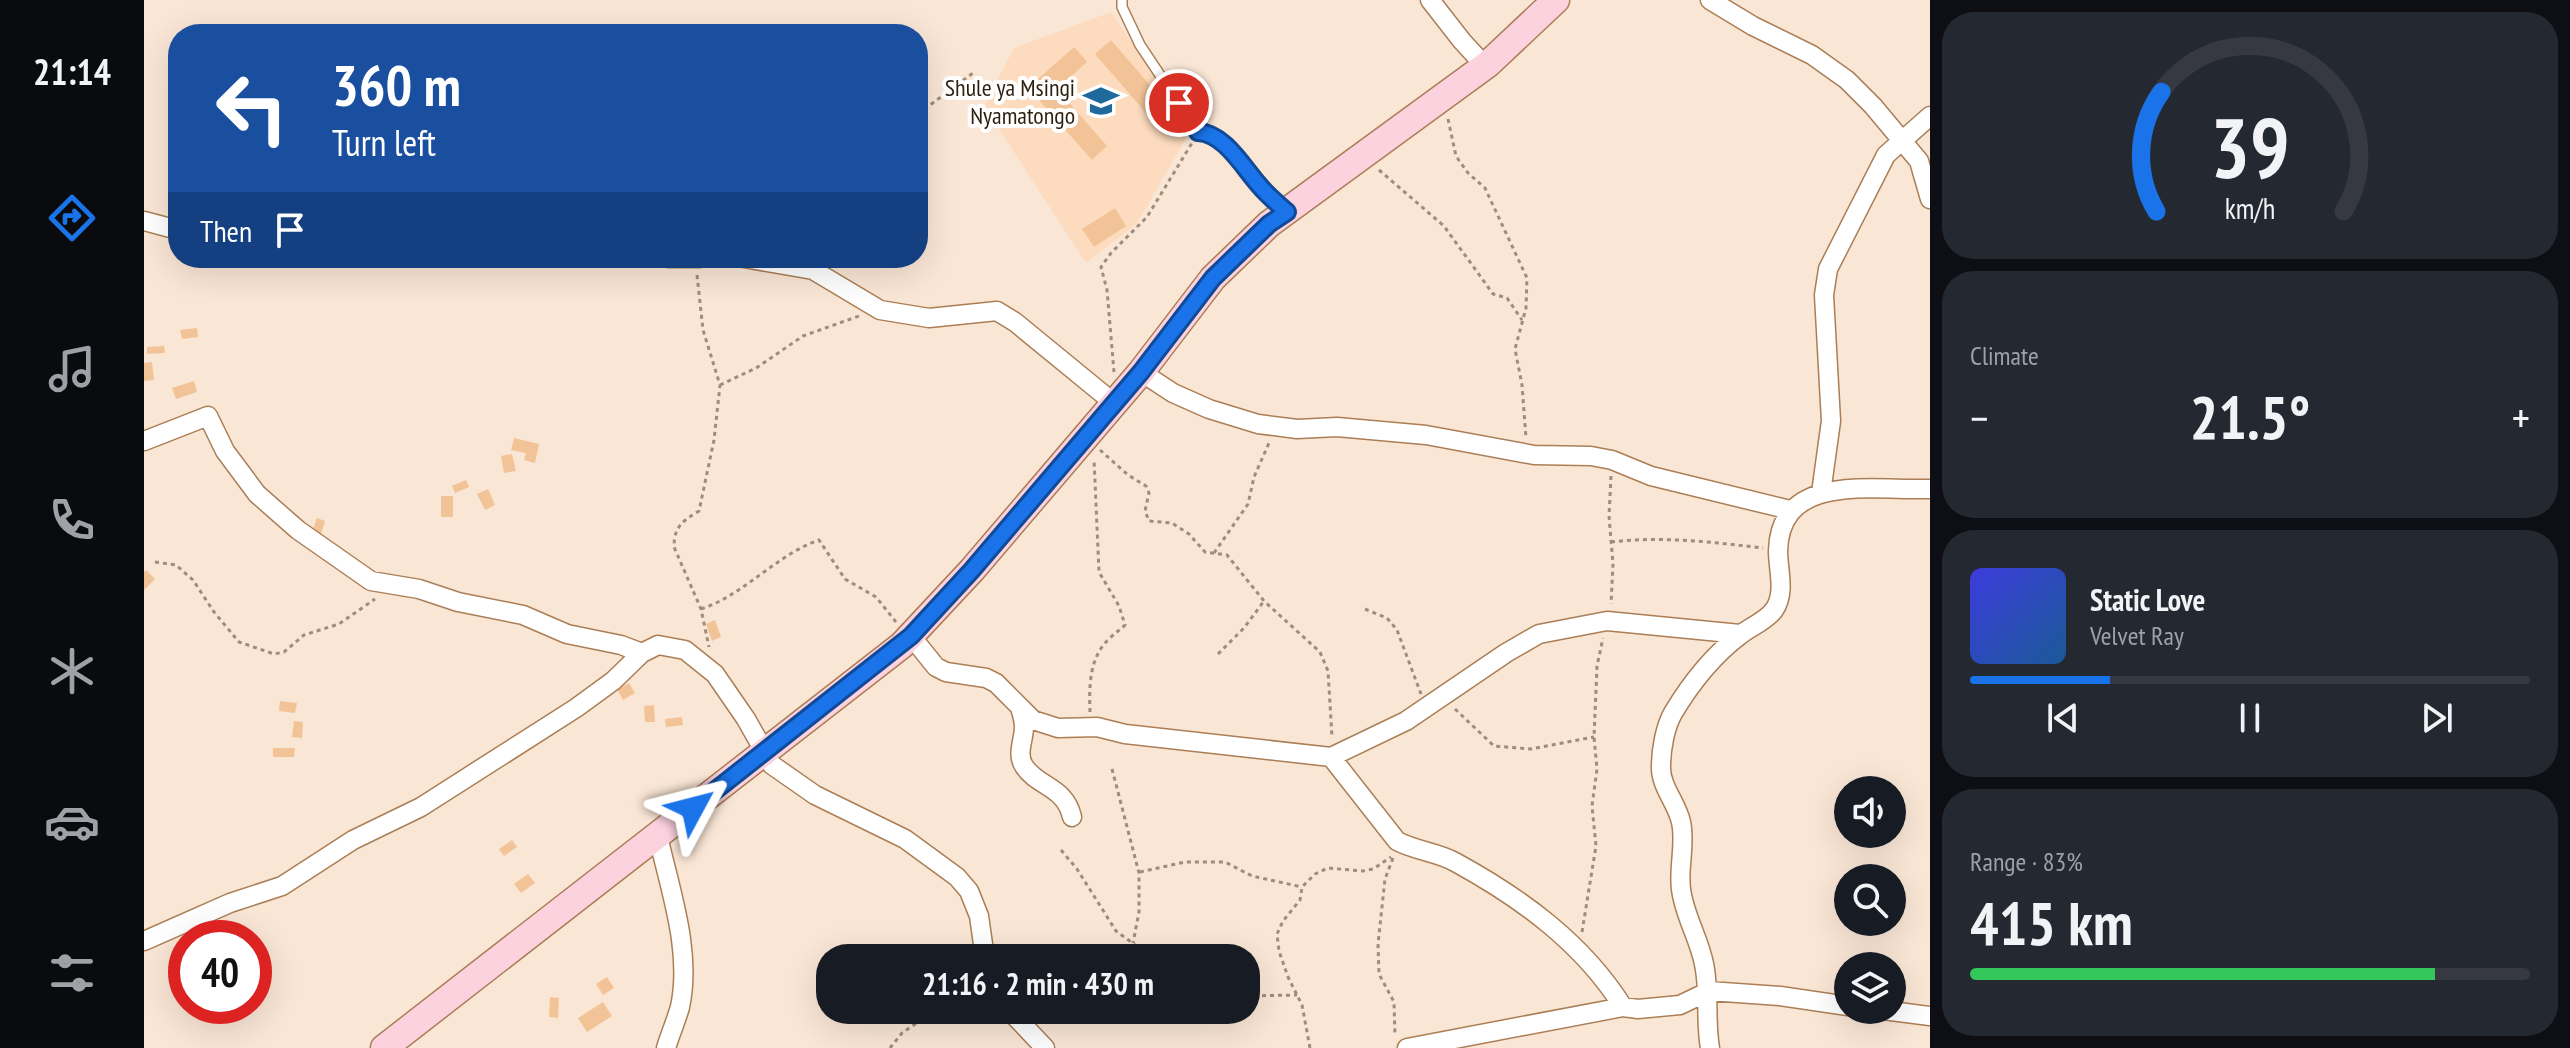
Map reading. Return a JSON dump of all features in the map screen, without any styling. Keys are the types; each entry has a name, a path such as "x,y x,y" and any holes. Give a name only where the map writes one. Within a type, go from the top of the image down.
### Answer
{"street":[{"path":"1430,0 1472,53 1484,65 1488,64"},
{"path":"384,1048 911,636 972,570 1112,400 1141,372 1213,278 1269,224 1488,64 1556,0"},
{"path":"1710,0 1753,26 1812,55 1864,95 1919,161 1930,199"},
{"path":"1821,493 1831,421 1824,295 1828,269 1886,155 1930,116"},
{"path":"144,221 168,227"},
{"path":"802,268 813,270 877,309 929,318 997,311 1112,400"},
{"path":"1141,372 1173,393 1233,418 1304,430 1337,427 1426,435 1542,455 1591,456 1612,460 1651,476 1790,510"},
{"path":"144,441 208,416 225,451 257,494 298,530 371,581 419,589 458,602 523,615 567,634 621,645 642,653"},
{"path":"1710,1048 1707,1030 1709,991 1704,960 1681,891 1681,820 1660,768 1671,717 1711,661 1740,634 1772,613 1779,602 1778,549 1782,524 1790,510 1821,493 1847,489 1930,489"},
{"path":"911,636 936,667 996,683 1029,717 1045,725 1091,727 1134,735 1331,757 1406,721 1539,634 1607,621 1740,634"},
{"path":"144,941 230,903 282,886 353,840 413,811 596,695 642,653 658,645 685,650 715,674 772,765 804,788 905,839 957,877 969,891 979,916 983,944"},
{"path":"1020,708 1025,725 1022,762 1065,799 1072,817"},
{"path":"1331,757 1397,841 1454,861 1534,911 1579,950 1623,1007"},
{"path":"658,836 680,934 683,971 680,1006 666,1048"},
{"path":"1407,1048 1623,1007 1680,1005 1709,991 1834,1004"},
{"path":"1906,1013 1930,1016"},
{"path":"1022,1024 1045,1048"}],"lane":[{"path":"1122,0 1122,7 1140,45 1198,132 1208,132 1221,142 1261,188 1287,212"}],"path":[{"path":"928,107 973,73"},
{"path":"1448,95 1452,148 1464,169 1485,188 1527,278 1527,295 1515,349 1522,385 1525,434 1530,446 1542,455"},
{"path":"1112,400 1114,355 1107,290 1101,267 1147,217 1198,132"},
{"path":"1367,151 1384,177 1444,226 1493,294 1507,298 1522,320"},
{"path":"699,268 703,330 720,385 714,440 699,511 679,523 674,537 678,559 701,609 715,674"},
{"path":"720,385 756,368 803,336 877,309"},
{"path":"1214,553 1248,504 1254,477 1275,426"},
{"path":"1091,727 1089,687 1094,662 1109,638 1125,625 1119,606 1099,572 1095,447 1146,486 1149,493 1145,514 1149,521 1172,523 1189,534 1205,552 1221,553 1231,559 1264,601 1314,645 1326,661 1333,742 1331,757"},
{"path":"1579,950 1596,846 1592,806 1597,769 1594,737 1597,666 1613,599 1609,516 1612,460"},
{"path":"1611,542 1674,539 1778,549"},
{"path":"701,609 721,601 780,561 819,540 845,579 876,597 911,636"},
{"path":"155,562 176,565 193,580 239,642 277,654 284,652 299,638 339,624 367,603 398,587"},
{"path":"1218,654 1244,628 1264,601"},
{"path":"1365,609 1387,618 1397,630 1432,704 1455,709 1494,746 1531,749 1594,737"},
{"path":"1061,850 1077,869 1116,931 1133,943 1139,912 1139,873 1112,769"},
{"path":"1310,1048 1302,1005 1279,951 1277,934 1300,900 1302,887 1315,874 1328,868 1373,869 1394,855 1385,879 1378,944 1379,974 1394,1002 1396,1048"},
{"path":"1139,873 1185,862 1225,862 1252,876 1302,887"},
{"path":"1260,996 1297,995"},
{"path":"890,1048 902,1033 915,1024"}],"shaded area":[{"path":"1111,12 1191,130 1137,223 1086,263 984,106 1014,48"}],"building":[{"path":"1111,40 1181,121 1165,135 1095,54"},
{"path":"1074,47 1087,62 1057,89 1107,146 1092,160 1028,88"},
{"path":"1115,208 1126,226 1094,247 1082,229"},
{"path":"197,328 198,337 182,339 180,330"},
{"path":"164,346 165,353 147,354 147,347"},
{"path":"152,362 154,380 144,381 144,363"},
{"path":"194,381 197,392 176,399 172,388"},
{"path":"514,438 539,444 535,463 524,460 526,453 511,450"},
{"path":"512,454 516,471 504,473 501,456"},
{"path":"466,480 469,487 455,493 452,486"},
{"path":"488,489 495,505 485,510 477,494"},
{"path":"441,496 453,496 453,517 441,517"},
{"path":"317,518 325,521 321,534 312,532"},
{"path":"146,570 155,579 144,590 144,572"},
{"path":"715,620 721,637 712,641 706,624"},
{"path":"629,683 635,693 623,700 617,689"},
{"path":"280,701 297,703 295,713 279,711"},
{"path":"654,705 655,722 645,722 644,706"},
{"path":"682,717 683,725 666,727 665,719"},
{"path":"294,721 303,722 302,738 292,737"},
{"path":"273,748 295,748 294,757 273,757"},
{"path":"512,840 517,847 504,856 499,849"},
{"path":"528,874 535,883 521,893 514,884"},
{"path":"607,977 614,988 603,995 596,984"},
{"path":"550,997 559,998 558,1018 549,1017"},
{"path":"603,1002 612,1016 587,1032 578,1018"}],"place":[{"name":"Shule ya Msingi Nyamatongo","path":"1101,101"}],"route":[{"path":"693,808 911,636 972,570 1141,372 1213,278 1269,224 1287,212 1261,188 1221,142 1208,132 1198,132 1179,103"}]}
